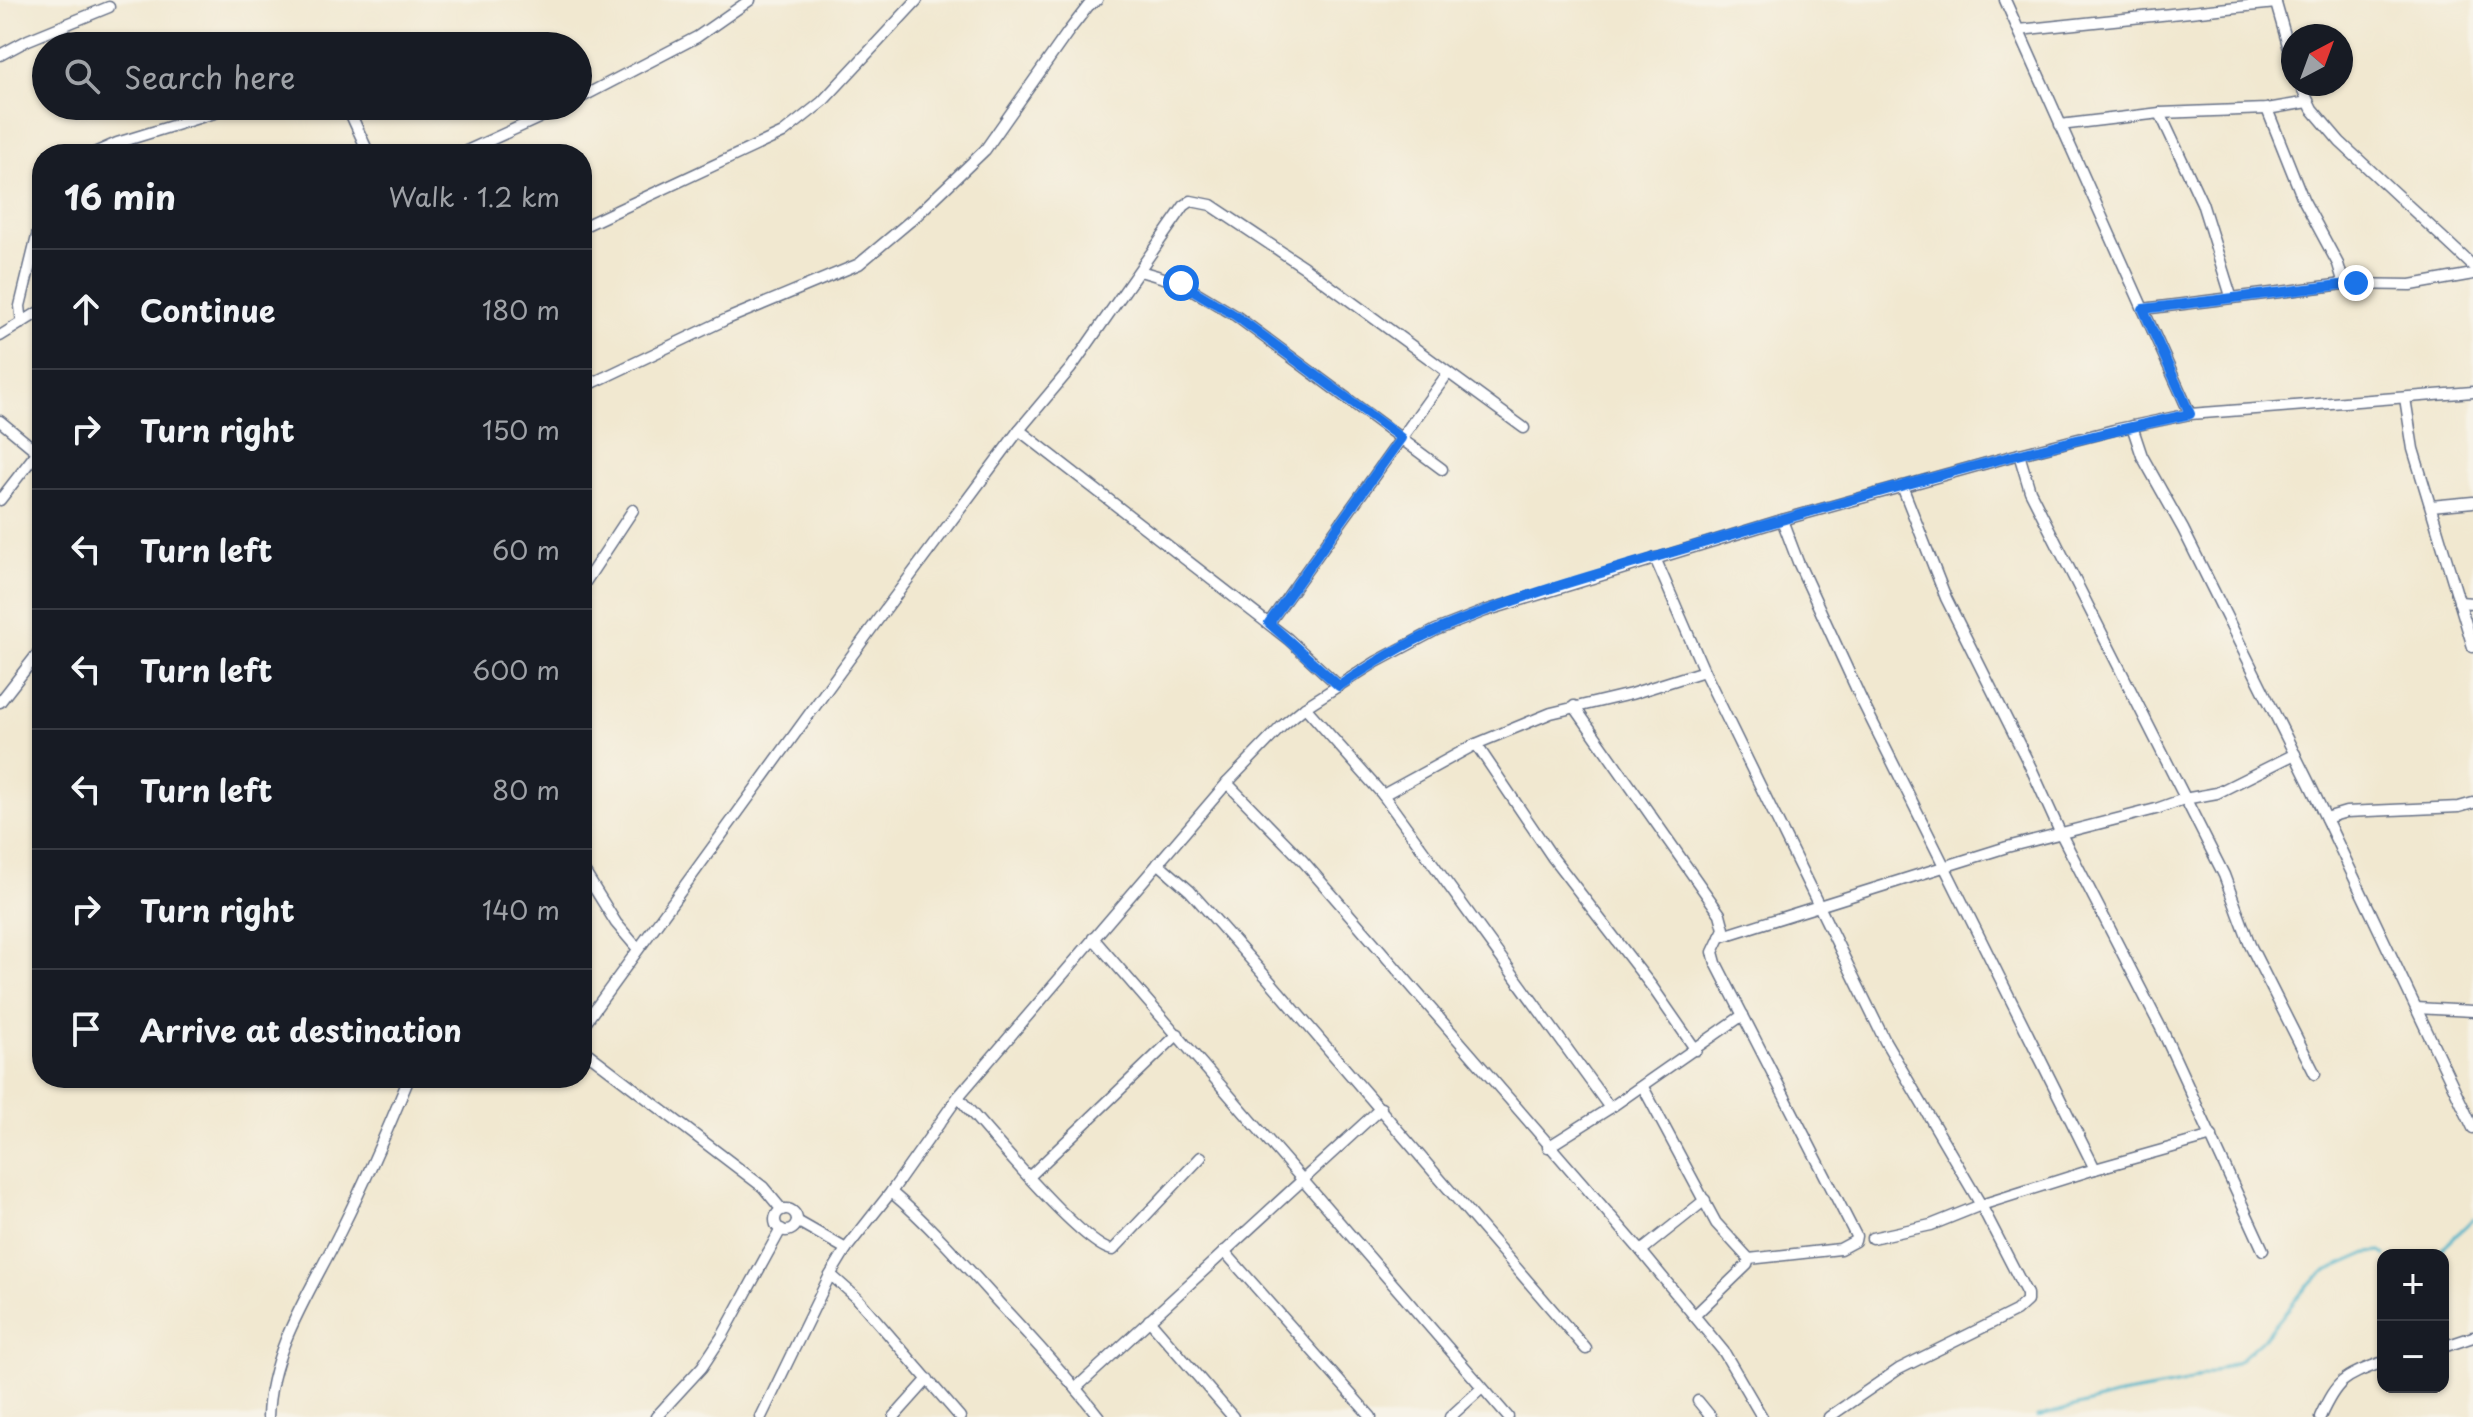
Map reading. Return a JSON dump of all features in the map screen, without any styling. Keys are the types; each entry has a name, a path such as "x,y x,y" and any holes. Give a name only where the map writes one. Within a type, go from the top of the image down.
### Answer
{"street":[{"path":"592,92 697,37 750,0"},
{"path":"592,222 783,133 822,102 917,0"},
{"path":"2005,0 2190,414"},
{"path":"592,383 714,325 859,264 915,217 985,150 1091,2"},
{"path":"2019,30 2276,2 2282,24"},
{"path":"48,32 109,7"},
{"path":"0,55 32,38"},
{"path":"2305,96 2340,142 2473,266"},
{"path":"2060,125 2160,113 2267,109 2308,102"},
{"path":"2267,109 2303,199 2338,264 2344,284"},
{"path":"2160,113 2202,203 2231,296"},
{"path":"115,144 192,120"},
{"path":"353,120 364,144"},
{"path":"482,144 534,120"},
{"path":"592,1013 1019,430 1071,368 1184,206 1191,201 1211,205 1304,267 1524,428"},
{"path":"22,323 20,306 32,257"},
{"path":"1140,271 1168,277 1205,296 1286,352 1442,469"},
{"path":"2143,309 2344,284 2411,285 2473,274"},
{"path":"0,336 32,316"},
{"path":"1269,623 1448,373"},
{"path":"761,1417 846,1249 891,1192 958,1097 1227,783 1282,726 1305,707 1376,662 1436,630 1485,611 1782,520 2132,426 2190,414 2473,392"},
{"path":"2405,398 2413,449 2473,647"},
{"path":"0,421 32,445"},
{"path":"2132,426 2142,456 2183,529 2295,754 2473,1128"},
{"path":"1019,430 1269,623 1339,686"},
{"path":"2019,454 2030,491 2224,875 2250,945 2315,1074"},
{"path":"0,500 32,461"},
{"path":"1902,486 1946,598 2025,754 2060,832 2164,1034 2263,1250"},
{"path":"2431,506 2473,502"},
{"path":"592,572 633,510"},
{"path":"1782,520 1862,701 2095,1169"},
{"path":"1655,558 1704,671 1900,1070 1981,1205 2027,1294 2027,1301 2016,1311 1899,1369 1829,1417"},
{"path":"2459,602 2473,603"},
{"path":"0,702 32,661"},
{"path":"1383,795 1476,744 1551,713 1631,694 1704,671"},
{"path":"1574,706 1720,914 1724,929 1713,952 1716,963 1856,1236 1855,1241 1840,1249 1749,1259"},
{"path":"1305,707 1383,795 1610,1108"},
{"path":"1476,744 1553,858 1653,988 1696,1050"},
{"path":"1720,937 2060,832 2217,793 2295,754"},
{"path":"1227,783 1303,861 1641,1251 1724,1352 1762,1417"},
{"path":"2326,818 2346,812 2459,807 2473,803"},
{"path":"1158,863 1190,891 1381,1108 1586,1349"},
{"path":"592,884 616,923 638,949"},
{"path":"1093,938 1508,1417"},
{"path":"2416,1008 2473,1011"},
{"path":"1548,1147 1643,1087 1743,1015"},
{"path":"1029,1177 1178,1034"},
{"path":"592,1057 763,1187 782,1210 793,1211 797,1221 846,1249"},
{"path":"1643,1087 1716,1223 1749,1259"},
{"path":"268,1417 268,1397 287,1336 367,1176 405,1088"},
{"path":"958,1097 1078,1228 1101,1248 1108,1250 1113,1250 1201,1157"},
{"path":"1076,1388 1381,1108"},
{"path":"1872,1238 1931,1225 1981,1205 2212,1136"},
{"path":"891,1192 925,1223 1099,1417"},
{"path":"1641,1251 1705,1200"},
{"path":"782,1210 776,1217 776,1224 781,1229 791,1229 797,1221"},
{"path":"656,1417 702,1367 781,1229"},
{"path":"1224,1251 1371,1417"},
{"path":"1694,1316 1747,1265 1749,1259"},
{"path":"831,1275 857,1298 960,1417"},
{"path":"1149,1320 1233,1417"},
{"path":"2449,1345 2473,1337"},
{"path":"2320,1417 2332,1392 2344,1379 2377,1365"},
{"path":"894,1417 928,1379"},
{"path":"1450,1417 1482,1388"},
{"path":"1698,1401 1711,1417"}],"waterway":[{"path":"2441,1249 2473,1219"},
{"path":"2037,1417 2115,1396 2182,1384 2238,1361 2266,1336 2308,1285 2324,1272 2367,1253 2377,1252"}],"route":[{"path":"1181,283 1236,316 1401,438 1269,623 1339,686 1436,630 1485,611 1902,486 2114,430 2190,414 2143,309 2356,283"}]}
